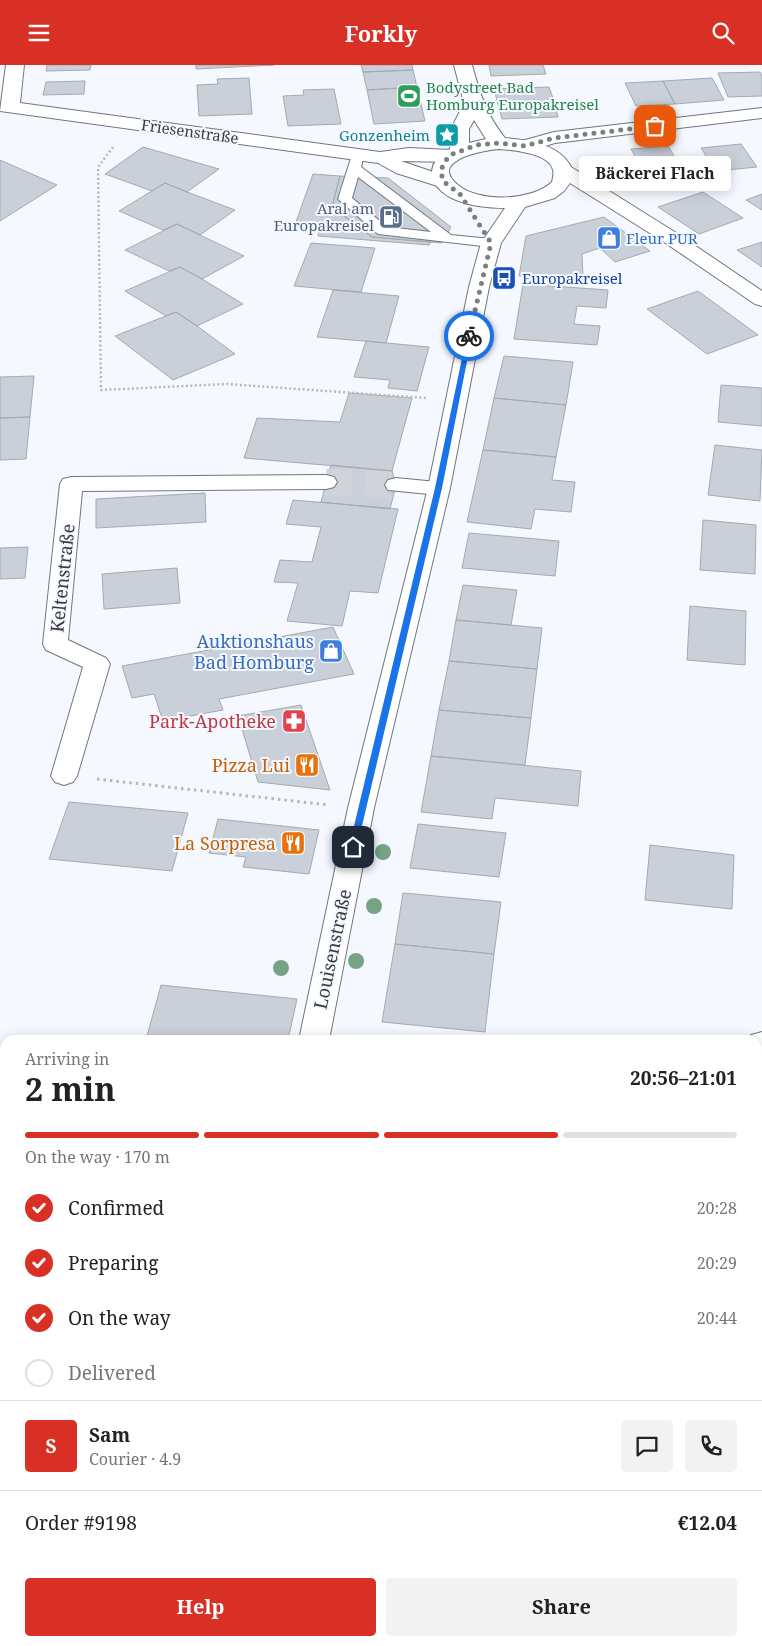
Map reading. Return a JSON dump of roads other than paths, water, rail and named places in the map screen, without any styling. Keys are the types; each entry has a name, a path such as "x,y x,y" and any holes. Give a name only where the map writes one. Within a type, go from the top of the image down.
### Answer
{"street":[{"path":"6,106 15,65"},
{"path":"463,65 473,103 487,128 499,143"},
{"path":"455,153 460,129 473,103"},
{"name":"Friesenstraße","path":"6,106 132,123 356,161 409,154 455,153"},
{"path":"525,146 554,138 762,113"},
{"path":"620,130 573,146 560,165 562,181 554,190 533,200 519,202 478,200 460,194 444,182 441,173 443,164 455,153 477,145 499,143 525,146 543,151 560,165 629,212 719,269 762,300"},
{"name":"Friesenstraße","path":"380,158 402,169 444,182"},
{"path":"554,190 629,212"},
{"path":"460,194 483,229"},
{"name":"Louisenstraße","path":"315,1035 361,808 439,488 479,287 483,229 519,202"},
{"name":"Keltenstraße","path":"64,776 97,664 55,644 71,484 326,482"},
{"path":"396,485 439,488"}],"lane":[{"path":"356,161 378,186 448,238"},
{"path":"356,161 345,199 383,231 448,238 483,229"},
{"path":"359,211 378,186"},
{"path":"383,231 404,205"}],"tunnel":[{"path":"326,482 396,485"}],"place":[{"name":"Bodystreet Bad Homburg Europakreisel","path":"409,96"},
{"name":"Bäckerei Flach","path":"655,126"},
{"name":"Gonzenheim","path":"447,135"},
{"name":"Aral am Europakreisel","path":"391,217"},
{"name":"Fleur PUR","path":"609,238"},
{"name":"Europakreisel","path":"504,278"},
{"name":"Auktionshaus Bad Homburg","path":"331,651"},
{"name":"Park-Apotheke","path":"294,721"},
{"name":"Pizza Lui","path":"307,765"},
{"name":"La Sorpresa","path":"293,843"}]}
